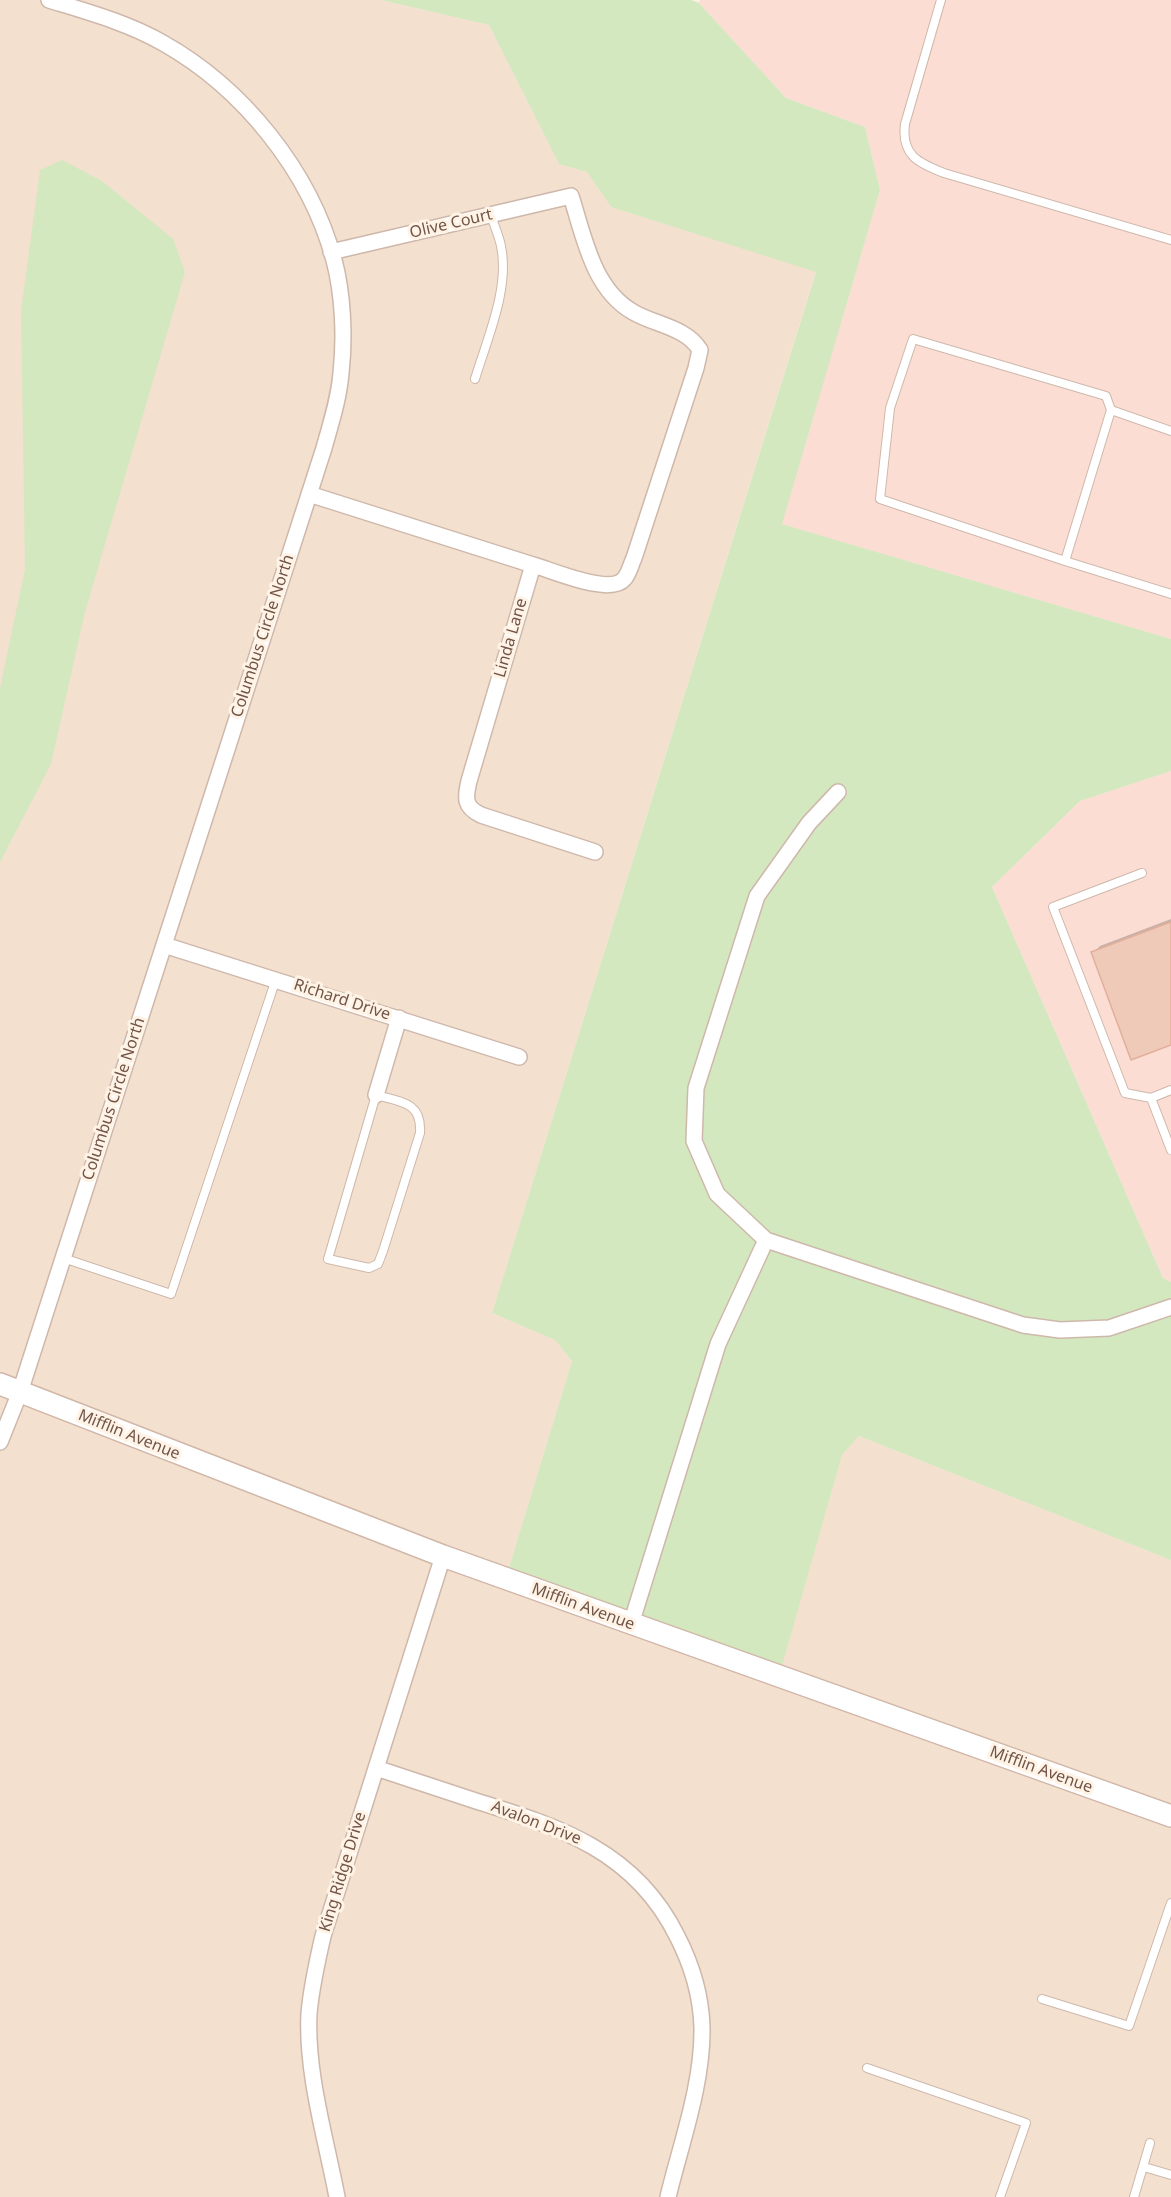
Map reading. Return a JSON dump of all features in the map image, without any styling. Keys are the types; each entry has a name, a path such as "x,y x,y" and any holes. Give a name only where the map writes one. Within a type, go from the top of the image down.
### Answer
{"street":[{"name":"Columbus Circle North","path":"0,1442 20,1392 309,494 336,403 341,373 339,295 331,252 315,211 282,153 261,125 221,84 165,44 141,32 49,0"},
{"name":"Olive Court","path":"331,252 571,196 587,247 606,290 632,312 693,339 700,350 634,558 624,579 616,585 600,585 533,564"},
{"path":"309,494 533,564"},
{"name":"Linda Lane","path":"533,564 466,801 472,811 481,815 595,852"},
{"path":"838,792 809,823 757,896 696,1088 694,1141 717,1194 766,1240 1023,1325 1060,1330 1109,1328 1171,1307"},
{"name":"Richard Drive","path":"164,945 519,1057"},
{"path":"376,1095 399,1018"},
{"path":"631,1624 718,1344 766,1240"},
{"name":"Mifflin Avenue","path":"0,1384 443,1556 1171,1816"},
{"name":"King Ridge Drive","path":"337,2197 320,2110 309,2016 323,1936 443,1556"},
{"name":"Avalon Drive","path":"376,1768 531,1818 580,1838 624,1868 647,1889 660,1907 688,1956 696,1981 702,2028 695,2086 668,2197"}],"lane":[{"path":"942,0 905,124 903,141 906,149 928,167 1171,240"},
{"path":"475,379 497,302 502,270 501,246 491,215"},
{"path":"1065,561 1111,410 1106,396 913,339 890,408 880,499 1065,561 1171,594"},
{"path":"1111,410 1171,431"},
{"path":"1142,873 1053,908 1125,1093 1151,1098 1171,1090"},
{"path":"63,1258 171,1294 276,979"},
{"path":"376,1095 406,1104 416,1111 421,1119 420,1133 383,1251 378,1264 369,1268 328,1258 376,1095"},
{"path":"1151,1098 1171,1150"},
{"path":"1042,2000 1129,2026 1171,1903"},
{"path":"867,2068 1026,2123 1000,2197"},
{"path":"1134,2197 1150,2143"},
{"path":"1144,2167 1171,2175"}],"shaded area":[{"path":"0,0 381,0 489,25 559,164 587,172 611,207 816,271 492,1313 555,1340 572,1361 507,1574 780,1669 842,1455 859,1436 1171,1560 1171,2197 0,2197"},
{"path":"700,0 1171,0 1171,639 781,524 880,190 865,127 786,98 699,3"},
{"path":"1171,771 1171,1282 1163,1278 992,887 1080,801"}],"green space":[{"path":"381,0 691,0 699,3 786,98 865,127 880,190 782,524 1171,639 1171,771 1080,801 992,887 1163,1278 1171,1282 1171,1560 859,1436 842,1455 781,1669 507,1574 572,1361 555,1340 492,1313 816,272 611,207 587,172 559,164 489,25"},
{"path":"62,160 102,181 173,239 185,272 85,612 51,764 0,862 0,688 25,569 21,311 40,170"}],"building":[{"path":"1171,922 1171,1045 1131,1060 1091,952"}]}
